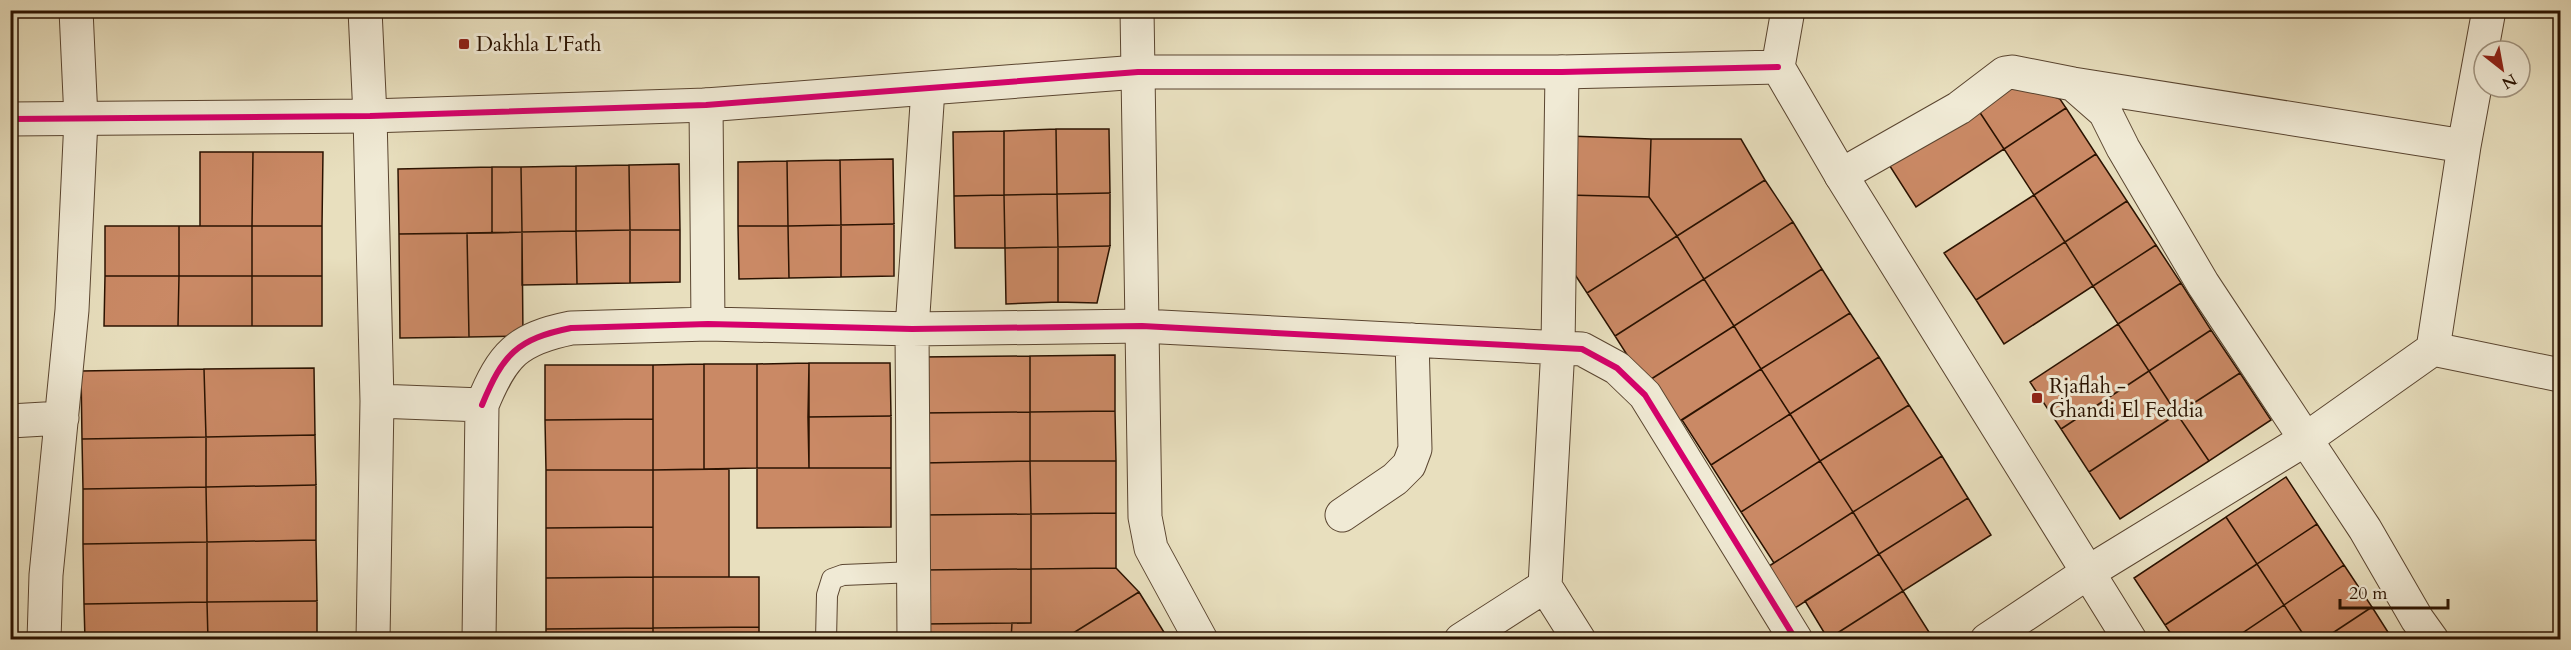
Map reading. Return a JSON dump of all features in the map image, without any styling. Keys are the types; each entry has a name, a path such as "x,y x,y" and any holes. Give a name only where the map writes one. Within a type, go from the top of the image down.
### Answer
{"street":[{"path":"44,639 46,575 72,310 81,119 76,10"},
{"path":"365,10 377,401 373,639"},
{"path":"1137,10 1147,536 1156,559 1201,639"},
{"path":"1788,10 1778,67 1841,175 2130,639"},
{"path":"1987,639 2087,573 2306,439 2433,349 2464,146 2489,10"},
{"path":"10,119 370,116 706,105 1138,72 1562,72 1778,67"},
{"path":"1562,72 1558,347 1545,586 1580,639"},
{"path":"1841,175 1959,108 2005,73 2012,72 2073,84 2464,146"},
{"path":"2073,84 2105,112 2123,148 2204,284 2365,529 2417,619 2432,639"},
{"path":"914,639 912,329 928,89"},
{"path":"706,105 708,324"},
{"path":"479,639 482,405 493,379 512,351 550,332 571,328 708,324 912,329 1142,326 1582,349 1617,368 1646,395 1796,639"},
{"path":"1342,515 1395,479 1409,465 1415,449 1412,340"},
{"path":"2433,349 2560,375"},
{"path":"377,401 482,405"},
{"path":"10,421 62,418"},
{"path":"1461,639 1545,586"}],"lane":[{"path":"826,639 827,595 832,579 843,575 915,573"}],"building":[{"path":"2007,79 2060,99 2066,108 2004,149 1973,102"},
{"path":"1973,102 2004,149 1916,207 1886,160"},
{"path":"2066,108 2096,154 2034,195 2004,149"},
{"path":"1056,129 1057,194 1004,195 1004,131"},
{"path":"1056,129 1109,129 1110,193 1057,194"},
{"path":"1004,131 1004,195 954,196 953,132"},
{"path":"1569,136 1651,139 1649,197 1567,195"},
{"path":"1651,139 1741,139 1765,180 1677,236 1649,197"},
{"path":"200,152 253,152 252,226 200,226"},
{"path":"253,152 323,152 322,226 252,226"},
{"path":"2096,154 2127,201 2065,242 2034,195"},
{"path":"893,159 894,224 841,225 840,160"},
{"path":"840,160 841,225 788,226 787,161"},
{"path":"787,161 788,226 738,226 738,162"},
{"path":"679,164 680,230 630,230 629,165"},
{"path":"629,165 630,230 576,231 576,166"},
{"path":"576,166 576,231 522,232 521,167"},
{"path":"492,167 492,233 399,234 398,169"},
{"path":"492,167 521,167 522,232 492,233"},
{"path":"1765,180 1793,222 1704,279 1677,236"},
{"path":"1110,193 1110,246 1058,247 1057,194"},
{"path":"1057,194 1058,247 1005,248 1004,195"},
{"path":"1004,195 1005,248 955,248 954,196"},
{"path":"1567,195 1649,197 1677,236 1587,293 1566,261"},
{"path":"2034,195 2065,242 1976,300 1944,253"},
{"path":"2127,201 2156,245 2093,286 2065,242"},
{"path":"1793,222 1822,269 1734,326 1704,279"},
{"path":"894,224 894,276 841,277 841,225"},
{"path":"841,225 841,277 789,278 788,226"},
{"path":"105,226 179,226 179,276 105,276"},
{"path":"179,226 252,226 252,276 179,276"},
{"path":"252,226 322,226 322,276 252,276"},
{"path":"738,226 788,226 789,278 739,279"},
{"path":"630,230 630,283 577,284 576,231"},
{"path":"630,230 680,230 680,282 630,283"},
{"path":"576,231 577,284 522,285 522,232"},
{"path":"522,232 523,336 469,337 467,233"},
{"path":"467,233 469,337 400,338 399,234"},
{"path":"1677,236 1704,279 1615,336 1587,293"},
{"path":"2065,242 2093,286 2004,344 1976,300"},
{"path":"2156,245 2181,283 2118,324 2093,286"},
{"path":"1110,246 1097,303 1058,302 1058,247"},
{"path":"1058,247 1058,302 1006,304 1005,248"},
{"path":"1822,269 1850,313 1761,369 1734,326"},
{"path":"105,276 179,276 178,326 104,326"},
{"path":"179,276 252,276 252,326 178,326"},
{"path":"252,276 322,276 322,326 252,326"},
{"path":"1704,279 1734,326 1645,383 1615,336"},
{"path":"2181,283 2211,330 2149,371 2118,324"},
{"path":"1850,313 1879,357 1790,414 1761,369"},
{"path":"2118,324 2149,371 2061,429 2030,382"},
{"path":"1734,326 1761,369 1672,426 1645,383"},
{"path":"2211,330 2240,373 2177,414 2149,371"},
{"path":"1115,355 1115,411 1030,412 1030,356"},
{"path":"1030,356 1030,412 921,413 921,357"},
{"path":"1879,357 1909,405 1820,461 1790,414"},
{"path":"809,363 890,363 891,416 808,417"},
{"path":"809,363 809,468 757,468 757,364"},
{"path":"704,364 757,364 757,468 704,469"},
{"path":"704,364 704,469 653,470 653,365"},
{"path":"545,365 653,365 653,419 545,420"},
{"path":"314,368 315,435 206,437 204,369"},
{"path":"204,369 206,437 82,439 81,371"},
{"path":"1761,369 1790,414 1711,465 1682,420"},
{"path":"2149,371 2177,414 2089,472 2061,429"},
{"path":"2240,373 2271,420 2209,461 2177,414"},
{"path":"1909,405 1942,456 1853,512 1820,461"},
{"path":"1115,411 1116,461 1030,461 1030,412"},
{"path":"1030,412 1030,461 922,463 921,413"},
{"path":"1790,414 1820,461 1741,512 1711,465"},
{"path":"2177,414 2209,461 2120,519 2089,472"},
{"path":"891,416 891,468 809,468 808,417"},
{"path":"653,419 653,470 546,470 545,420"},
{"path":"315,435 316,485 206,487 206,437"},
{"path":"206,437 206,487 83,489 82,439"},
{"path":"1942,456 1968,498 1879,554 1853,512"},
{"path":"1030,461 1031,514 922,515 922,463"},
{"path":"1030,461 1116,461 1116,513 1031,514"},
{"path":"1820,461 1853,512 1774,563 1741,512"},
{"path":"757,468 891,468 891,527 757,528"},
{"path":"729,469 729,577 653,577 653,470"},
{"path":"546,470 653,470 653,527 546,528"},
{"path":"2286,477 2317,524 2257,564 2226,517"},
{"path":"316,485 316,540 207,542 206,487"},
{"path":"206,487 207,542 83,544 83,489"},
{"path":"1968,498 1991,535 1903,591 1879,554"},
{"path":"1853,512 1879,554 1792,610 1766,568"},
{"path":"1116,513 1116,568 1031,569 1031,514"},
{"path":"1031,514 1031,569 922,570 922,515"},
{"path":"2226,517 2257,564 2165,625 2134,578"},
{"path":"2317,524 2344,565 2284,605 2257,564"},
{"path":"653,527 653,577 546,578 546,528"},
{"path":"316,540 317,601 207,602 207,542"},
{"path":"207,542 207,602 84,604 83,544"},
{"path":"1879,554 1903,591 1828,639 1805,601"},
{"path":"2257,564 2284,605 2232,640 2175,640 2165,625"},
{"path":"2344,565 2372,607 2322,640 2307,640 2284,605"},
{"path":"1116,568 1139,592 1062,640 1011,640 1012,623 1031,623 1031,569"},
{"path":"1031,569 1031,623 923,624 922,570"},
{"path":"653,577 759,577 759,627 653,628"},
{"path":"653,577 653,628 546,629 546,578"},
{"path":"1903,591 1934,640 1827,640 1828,639"},
{"path":"1139,592 1167,637 1162,640 1062,640"},
{"path":"317,601 317,640 208,640 207,602"},
{"path":"207,602 208,640 85,640 84,604"},
{"path":"2284,605 2307,640 2232,640"},
{"path":"2372,607 2393,640 2322,640"},
{"path":"1012,623 1011,640 922,640 923,624"},
{"path":"759,627 759,640 653,640 653,628"},
{"path":"653,628 653,640 546,640 546,629"}],"cycle path":[{"path":"10,119 370,116 706,105 1138,72 1562,72 1778,67"},
{"path":"482,405 497,373 514,352 537,338 571,328 708,324 912,329 1142,326 1582,349 1617,368 1645,395 1796,640"}],"place":[{"name":"Dakhla L'Fath","path":"464,44"},
{"name":"Rjaflah - Ghandi El Feddia","path":"2037,398"}]}
